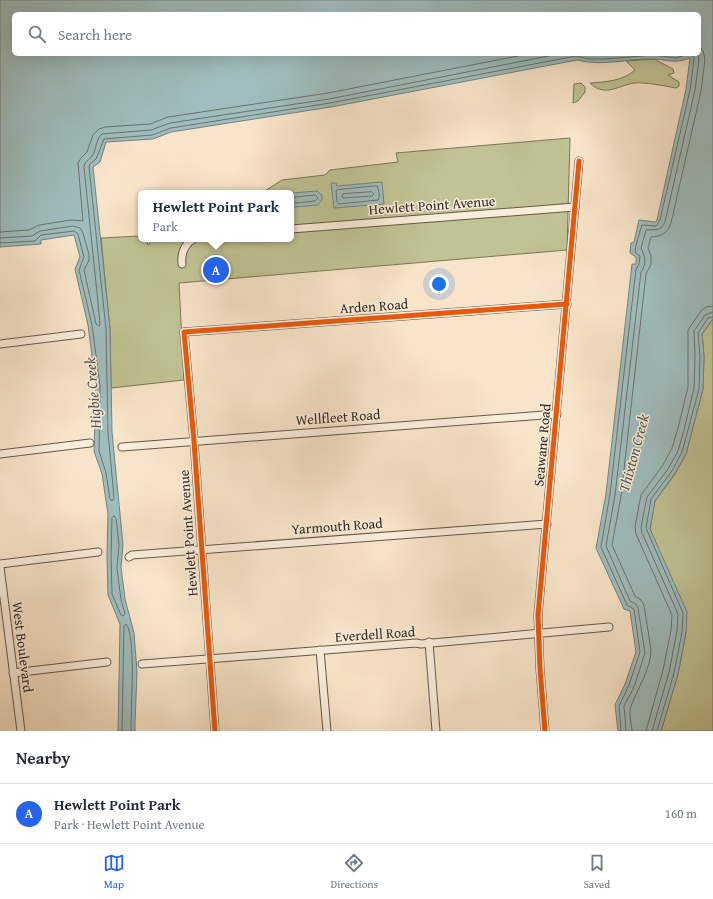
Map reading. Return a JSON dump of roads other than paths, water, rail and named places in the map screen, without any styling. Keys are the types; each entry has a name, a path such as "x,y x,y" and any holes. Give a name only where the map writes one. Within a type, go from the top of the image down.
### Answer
{"street":[{"name":"Seawane Road","path":"545,731 538,615 579,161"},
{"name":"Hewlett Point Avenue","path":"294,229 575,206"},
{"path":"182,264 181,256 188,242"},
{"name":"Arden Road","path":"184,332 566,304"},
{"name":"Hewlett Point Avenue","path":"184,332 194,441 215,731"},
{"path":"0,344 81,334"},
{"name":"Wellfleet Road","path":"122,446 557,414"},
{"path":"0,454 90,443"},
{"name":"Yarmouth Road","path":"129,557 132,555 547,524"},
{"path":"0,564 98,552"},
{"name":"West Boulevard","path":"0,567 21,731"},
{"name":"Everdell Road","path":"142,664 540,634 609,627"},
{"path":"429,642 436,731"},
{"path":"320,650 326,731"},
{"path":"13,672 107,662"}],"water":[{"name":"Thixton Creek","path":"0,0 713,0 713,319 702,334 704,356 703,389 686,454 675,473 655,501 650,529 687,612 686,632 678,674 661,731 618,731 615,705 625,684 636,652 630,611 624,609 596,548 606,494 632,264 636,264 636,257 630,253 631,243 634,242 639,220 655,222 657,220 686,89 690,58 676,61 644,59 597,63 577,60 331,107 171,132 153,139 106,142 100,162 93,167 110,329 112,432 123,545 121,567 125,599 134,633 137,672 135,731 118,731 120,624 108,595 108,514 102,474 94,451 96,387 88,325 75,269 80,257 74,235 41,240 41,244 0,247"},
{"path":"382,182 384,204 334,208 331,183 336,183 337,186"},
{"path":"317,191 322,195 322,200 318,205 294,207 294,193"}],"place":[{"name":"Hewlett Point Park","path":"216,270"}],"water label":[{"name":"Higbie Creek","path":"93,393"}]}
